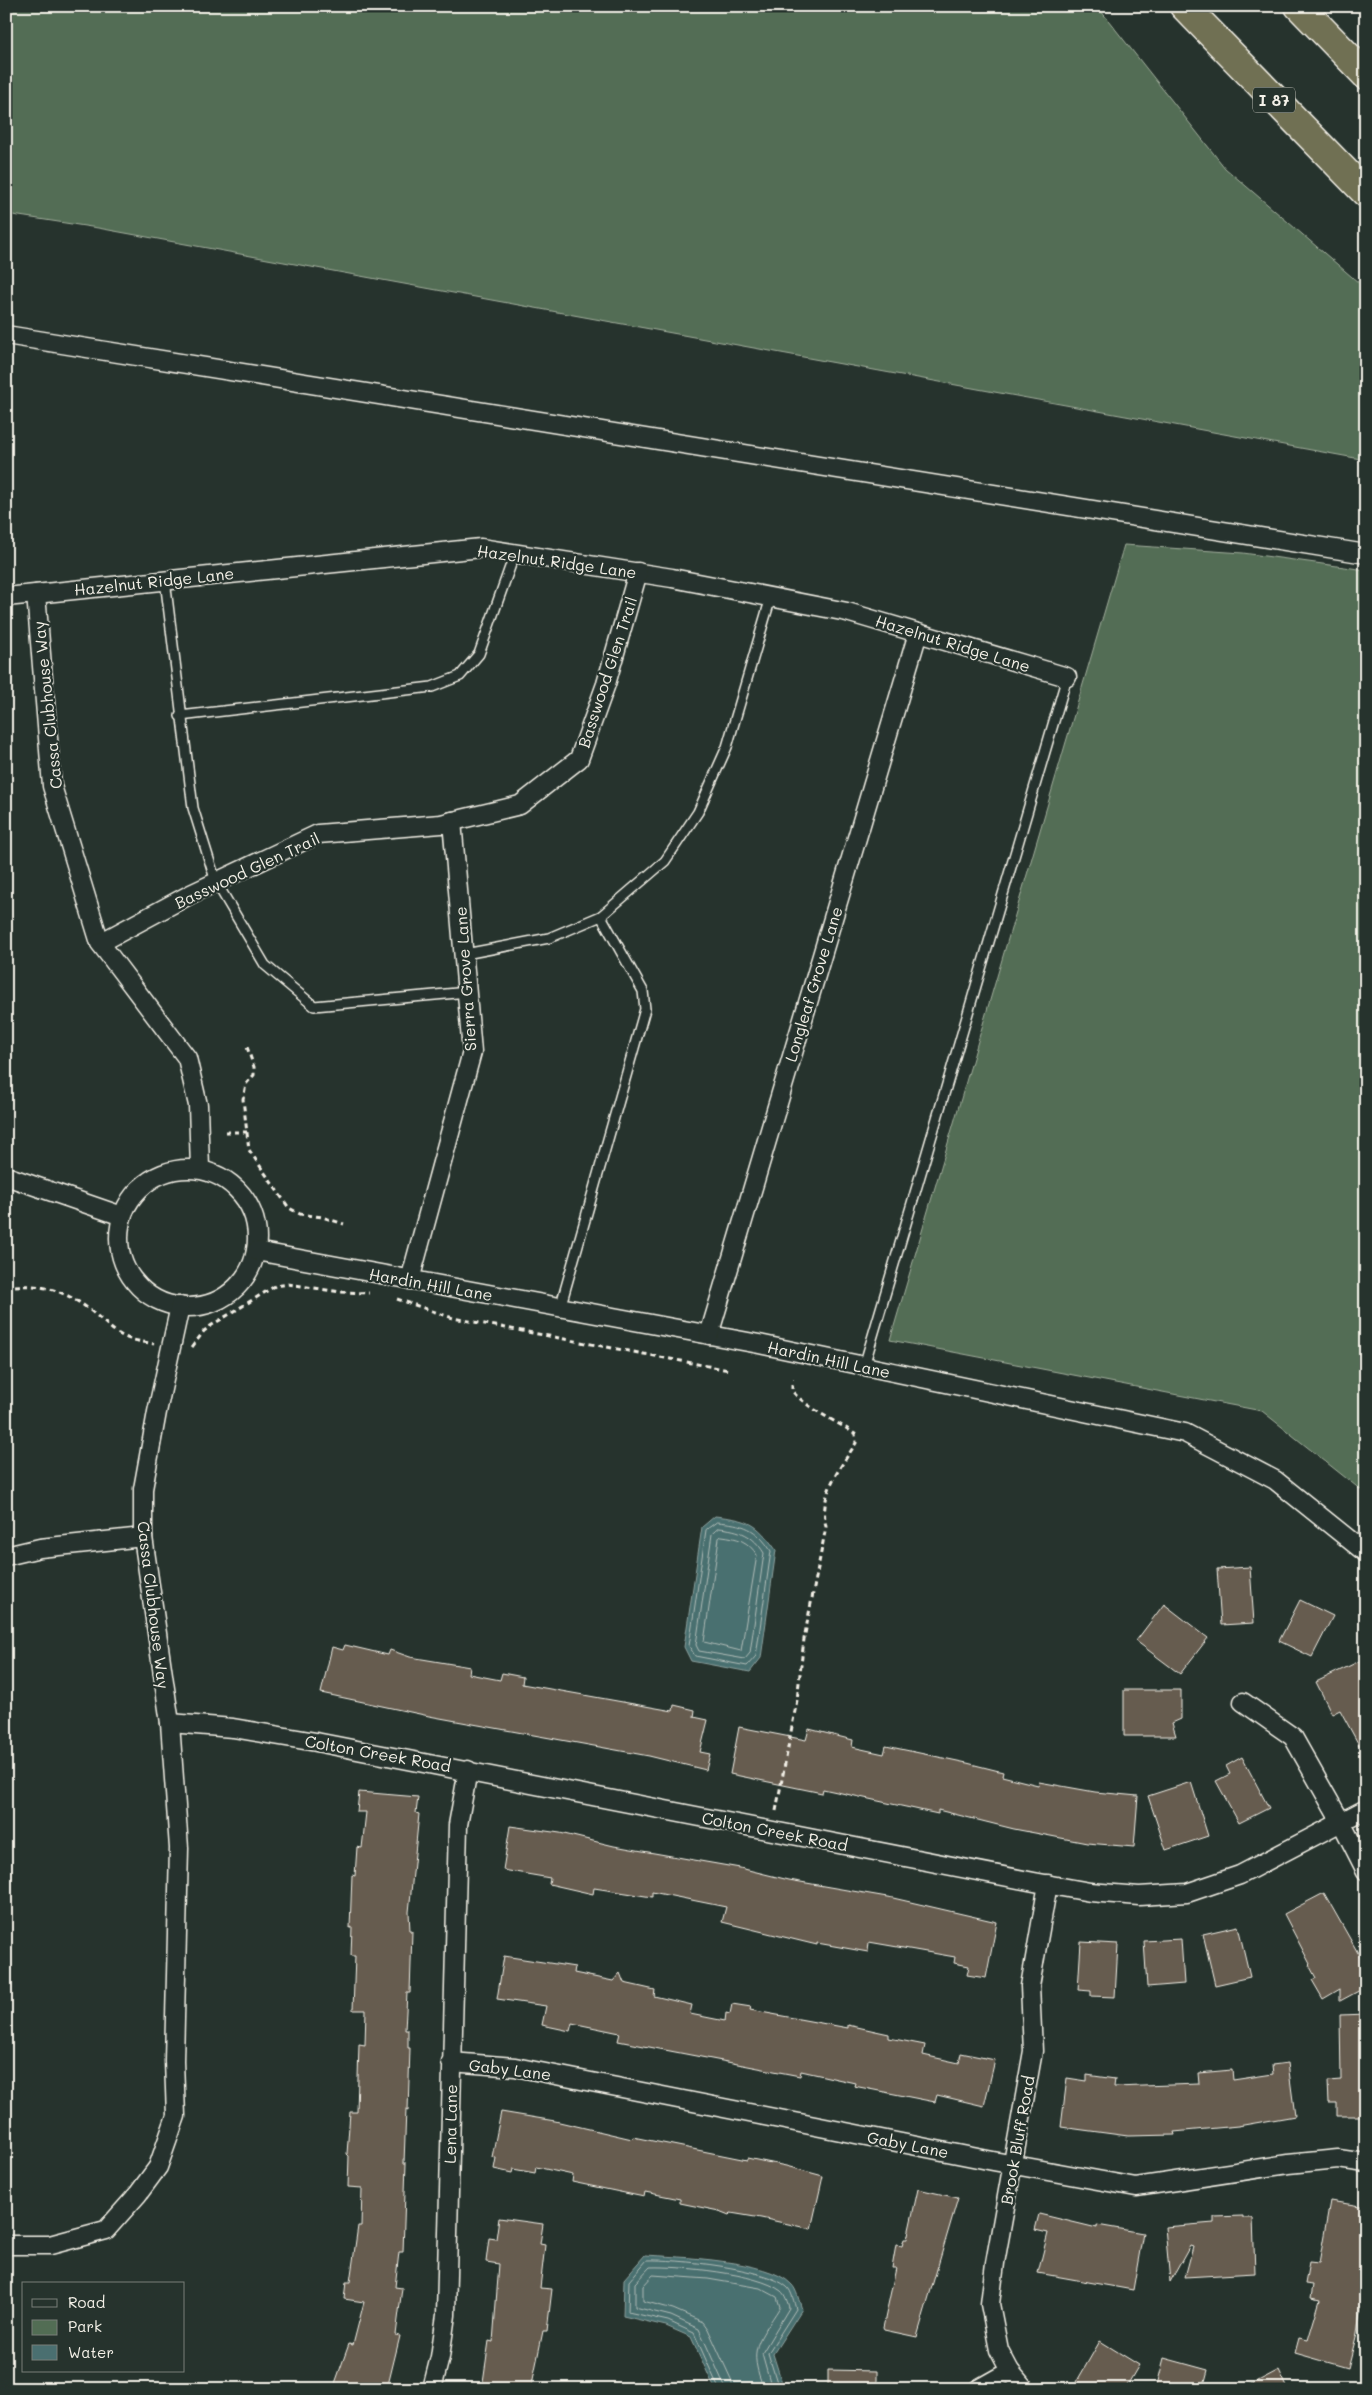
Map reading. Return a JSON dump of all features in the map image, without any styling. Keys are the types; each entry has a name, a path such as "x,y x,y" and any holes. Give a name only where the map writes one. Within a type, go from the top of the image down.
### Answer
{"highway":[{"name":"I 87","path":"1184,6 1366,193"},
{"path":"1299,6 1366,75"}],"street":[{"path":"6,335 1366,554"},
{"name":"Hazelnut Ridge Lane","path":"6,597 481,548 638,572 847,612 1067,677"},
{"name":"Basswood Glen Trail","path":"100,943 216,882 318,834 442,824 520,805 579,759 606,684 638,572"},
{"name":"Cassa Clubhouse Way","path":"36,594 52,786 100,943 187,1058 198,1105 200,1169"},
{"name":"Longleaf Grove Lane","path":"709,1335 918,633"},
{"name":"Sierra Grove Lane","path":"410,1280 472,1052 452,821"},
{"path":"180,1169 200,1169 221,1176 238,1190 251,1208 257,1229 256,1251 249,1271 237,1287 220,1299 200,1306 180,1306 154,1297 143,1290 130,1275 121,1256 119,1236 122,1216 131,1199 144,1184 161,1174 180,1169"},
{"path":"6,1176 122,1216"},
{"name":"Hardin Hill Lane","path":"256,1251 709,1335 1184,1432 1275,1480 1366,1553"},
{"name":"Cassa Clubhouse Way","path":"6,2245 50,2245 106,2230 138,2194 158,2166 176,2116 174,2062 179,1848 170,1723 143,1537 143,1489 157,1412 180,1306"},
{"path":"6,1556 40,1548 143,1537"},
{"path":"1243,1702 1293,1737 1366,1871"},
{"name":"Colton Creek Road","path":"170,1723 233,1728 468,1770 1090,1892 1139,1896 1187,1893 1240,1875 1366,1809"},
{"name":"Lena Lane","path":"432,2389 440,2357 446,2315 458,1825 468,1770"},
{"name":"Brook Bluff Road","path":"1024,2389 1010,2370 999,2350 990,2304 995,2263 1033,2051 1030,1986 1048,1884"},
{"name":"Gaby Lane","path":"451,2062 515,2067 1013,2165 1136,2187 1296,2163 1338,2159 1366,2163"},
{"path":"978,2389 1010,2370"}],"lane":[{"path":"180,716 432,687 460,676 479,654 515,553"},
{"path":"165,580 180,716 193,808 216,882 266,965 314,1006 468,992"},
{"path":"465,954 549,938 600,916 665,861 698,812 727,747 771,597"},
{"path":"864,1366 1067,677"},
{"path":"560,1308 645,1009 643,992 600,916"}],"path":[{"path":"248,1047 254,1067 254,1075 246,1084 243,1099 249,1150 290,1208 300,1214 322,1217 344,1224"},
{"path":"225,1132 247,1132"},
{"path":"6,1288 28,1284 57,1289 127,1338 153,1344"},
{"path":"190,1350 200,1335 212,1325 276,1286 288,1284 340,1292 372,1294"},
{"path":"395,1298 453,1318 730,1370"},
{"path":"776,1811 797,1700 804,1640 826,1527 823,1512 827,1492 856,1443 856,1434 803,1404 792,1391 792,1379"}],"green space":[{"path":"6,6 1097,6 1225,168 1366,289 1366,460 98,228 6,214"},
{"path":"1124,545 1243,553 1366,570 1366,1494 1262,1411 890,1340"}],"water":[{"path":"715,1516 736,1519 751,1524 763,1533 776,1550 761,1658 750,1672 691,1661 684,1647 702,1527"},
{"path":"645,2255 722,2261 744,2265 780,2276 791,2284 802,2309 773,2354 784,2389 715,2389 691,2337 666,2326 623,2316 624,2279"}],"building":[{"path":"1250,1567 1254,1623 1221,1625 1217,1569"},
{"path":"1300,1600 1333,1616 1312,1657 1279,1641"},
{"path":"1164,1604 1208,1638 1180,1674 1136,1641"},
{"path":"345,1645 388,1655 390,1650 410,1657 470,1667 469,1674 500,1680 502,1673 523,1677 522,1684 673,1711 674,1705 695,1710 694,1717 708,1720 700,1752 710,1754 706,1770 649,1756 429,1716 321,1693 332,1647 343,1650"},
{"path":"1366,1658 1366,1758 1340,1710 1332,1714 1316,1682"},
{"path":"1124,1690 1181,1690 1181,1719 1172,1723 1176,1736 1124,1736"},
{"path":"739,1727 806,1740 809,1729 853,1740 852,1747 884,1754 886,1746 1003,1772 1002,1776 1038,1785 1039,1782 1095,1792 1138,1796 1134,1847 1087,1843 1014,1829 938,1810 938,1814 823,1789 822,1793 730,1774"},
{"path":"1242,1757 1269,1808 1239,1823 1216,1781 1230,1774 1226,1766"},
{"path":"1191,1782 1208,1836 1166,1850 1148,1796"},
{"path":"359,1792 418,1797 416,1813 419,1814 409,1912 410,1931 412,1931 410,1993 407,1993 405,2030 408,2030 408,2048 410,2048 404,2163 406,2163 403,2252 399,2252 395,2287 402,2288 396,2335 400,2336 387,2389 333,2389 349,2344 353,2345 364,2302 344,2299 346,2282 350,2282 358,2226 361,2226 362,2188 348,2187 349,2156 347,2154 350,2112 357,2112 359,2044 365,2045 366,2010 353,2010 355,1956 351,1956 352,1927 350,1928 352,1875 355,1876 357,1847 362,1848 366,1812 357,1812"},
{"path":"510,1826 560,1833 614,1846 893,1898 997,1922 986,1978 967,1975 969,1966 954,1963 955,1957 869,1942 868,1952 817,1943 817,1945 722,1922 726,1907 652,1892 652,1897 594,1888 593,1894 549,1884 550,1878 503,1870"},
{"path":"1324,1893 1366,1967 1366,1987 1340,2001 1340,1989 1323,1999 1312,1980 1316,1978 1310,1964 1284,1914"},
{"path":"1238,1926 1250,1977 1215,1985 1203,1934"},
{"path":"1181,1939 1184,1984 1147,1987 1144,1941"},
{"path":"1081,1942 1118,1944 1115,1997 1091,1996 1091,1991 1078,1990"},
{"path":"504,1956 575,1967 574,1973 613,1981 620,1973 624,1983 655,1990 654,1996 692,2005 690,2014 725,2021 726,2013 730,2014 732,2004 751,2007 750,2010 848,2028 848,2025 889,2034 889,2038 925,2045 923,2055 959,2063 961,2053 995,2060 984,2106 937,2095 935,2102 854,2086 855,2083 801,2071 800,2076 618,2041 620,2033 572,2023 570,2031 542,2025 546,2006 497,1999"},
{"path":"1366,2014 1366,2116 1337,2116 1337,2103 1329,2103 1328,2081 1341,2080 1340,2015"},
{"path":"1288,2063 1295,2116 1238,2126 1174,2132 1175,2135 1128,2136 1061,2127 1067,2078 1087,2081 1087,2075 1115,2079 1114,2087 1199,2084 1198,2073 1232,2070 1233,2080 1273,2074 1272,2065"},
{"path":"501,2112 555,2121 632,2139 633,2137 747,2160 747,2158 823,2176 811,2229 761,2218 731,2213 729,2215 719,2211 680,2203 680,2199 645,2192 644,2197 572,2182 573,2175 536,2167 535,2173 513,2169 512,2173 494,2169 496,2158 492,2157"},
{"path":"918,2189 958,2198 917,2337 884,2330 883,2328 896,2268 892,2268 896,2245 902,2246 904,2239 907,2239"},
{"path":"1330,2201 1366,2207 1366,2274 1357,2333 1348,2368 1295,2353 1299,2338 1308,2340 1320,2300 1311,2298 1313,2285 1305,2284 1309,2262 1319,2263"},
{"path":"1039,2214 1097,2228 1097,2225 1143,2233 1133,2290 1038,2273 1048,2233 1035,2230"},
{"path":"1243,2216 1243,2218 1253,2218 1255,2273 1185,2277 1193,2247 1190,2246 1170,2282 1165,2227 1214,2223 1214,2217"},
{"path":"499,2218 543,2224 540,2244 545,2245 540,2288 552,2289 547,2331 543,2331 531,2389 516,2389 483,2382 489,2341 493,2342 499,2264 486,2262 489,2238 496,2239"},
{"path":"1100,2341 1139,2365 1125,2389 1092,2389 1077,2381"},
{"path":"1164,2358 1208,2370 1203,2389 1156,2389"},
{"path":"828,2370 877,2371 877,2389 828,2389"},
{"path":"1279,2370 1288,2389 1243,2389"}]}
